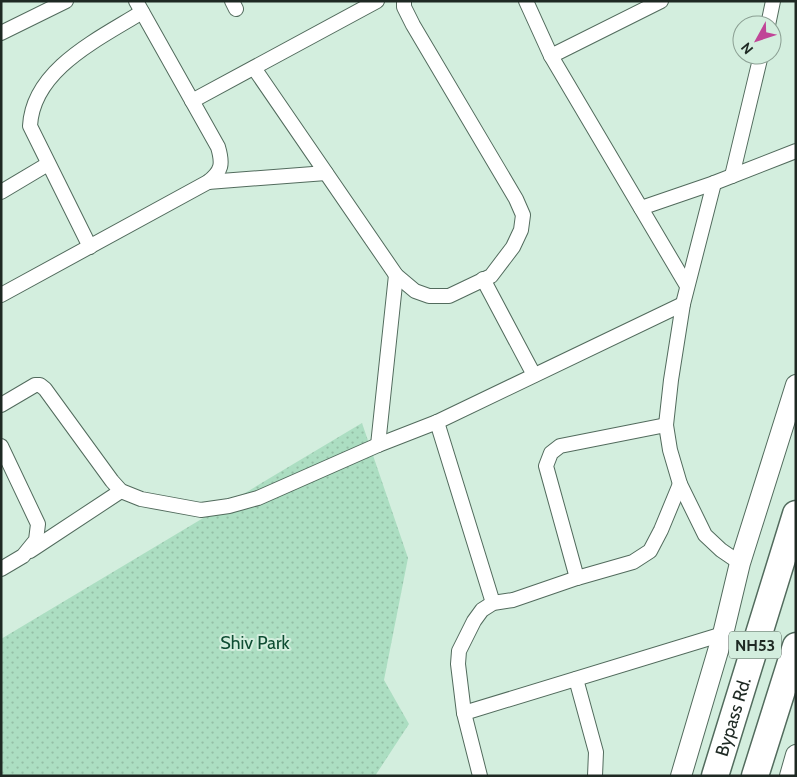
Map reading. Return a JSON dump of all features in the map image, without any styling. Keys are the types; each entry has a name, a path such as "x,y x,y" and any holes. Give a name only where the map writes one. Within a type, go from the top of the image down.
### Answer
{"highway":[{"name":"Bypass Rd.","path":"715,776 796,514"},
{"path":"755,776 796,646"}],"street":[{"path":"1,33 66,1"},
{"path":"192,101 377,1"},
{"path":"254,68 396,275 414,291 429,296 449,296 491,276 513,247 521,230 523,215 516,199 413,25 404,7 404,1"},
{"path":"526,1 551,56 687,286"},
{"path":"551,56 662,1"},
{"path":"770,15 773,1"},
{"path":"1,295 90,247 208,182 218,174 222,161 218,147 139,6 68,59 45,83 35,98 30,112 30,126 90,247"},
{"path":"732,176 759,65"},
{"path":"641,208 714,183 796,151"},
{"path":"1,192 48,164"},
{"path":"208,182 326,173"},
{"path":"714,183 683,304 666,425 670,450 680,484 705,535 721,550 740,563"},
{"path":"378,445 396,275"},
{"path":"483,279 534,375"},
{"path":"1,405 35,385 40,385 45,389 121,491 141,499 201,510 214,509 258,498 378,445 437,422 683,304"},
{"path":"681,776 723,634 740,563 796,385"},
{"path":"437,422 493,603"},
{"path":"577,578 546,466 551,453 560,446 666,425"},
{"path":"1,446 38,524 36,540 23,556"},
{"path":"480,776 464,713 458,664 460,651 478,615 493,603 513,600 632,562 650,551 680,484"},
{"path":"1,569 121,491"},
{"path":"464,713 723,634"},
{"path":"576,679 596,752 595,776"},
{"path":"790,776 796,755"}],"green space":[{"name":"Shiv Park","path":"362,423 408,558 384,680 409,724 375,776 1,776 1,639"}]}
